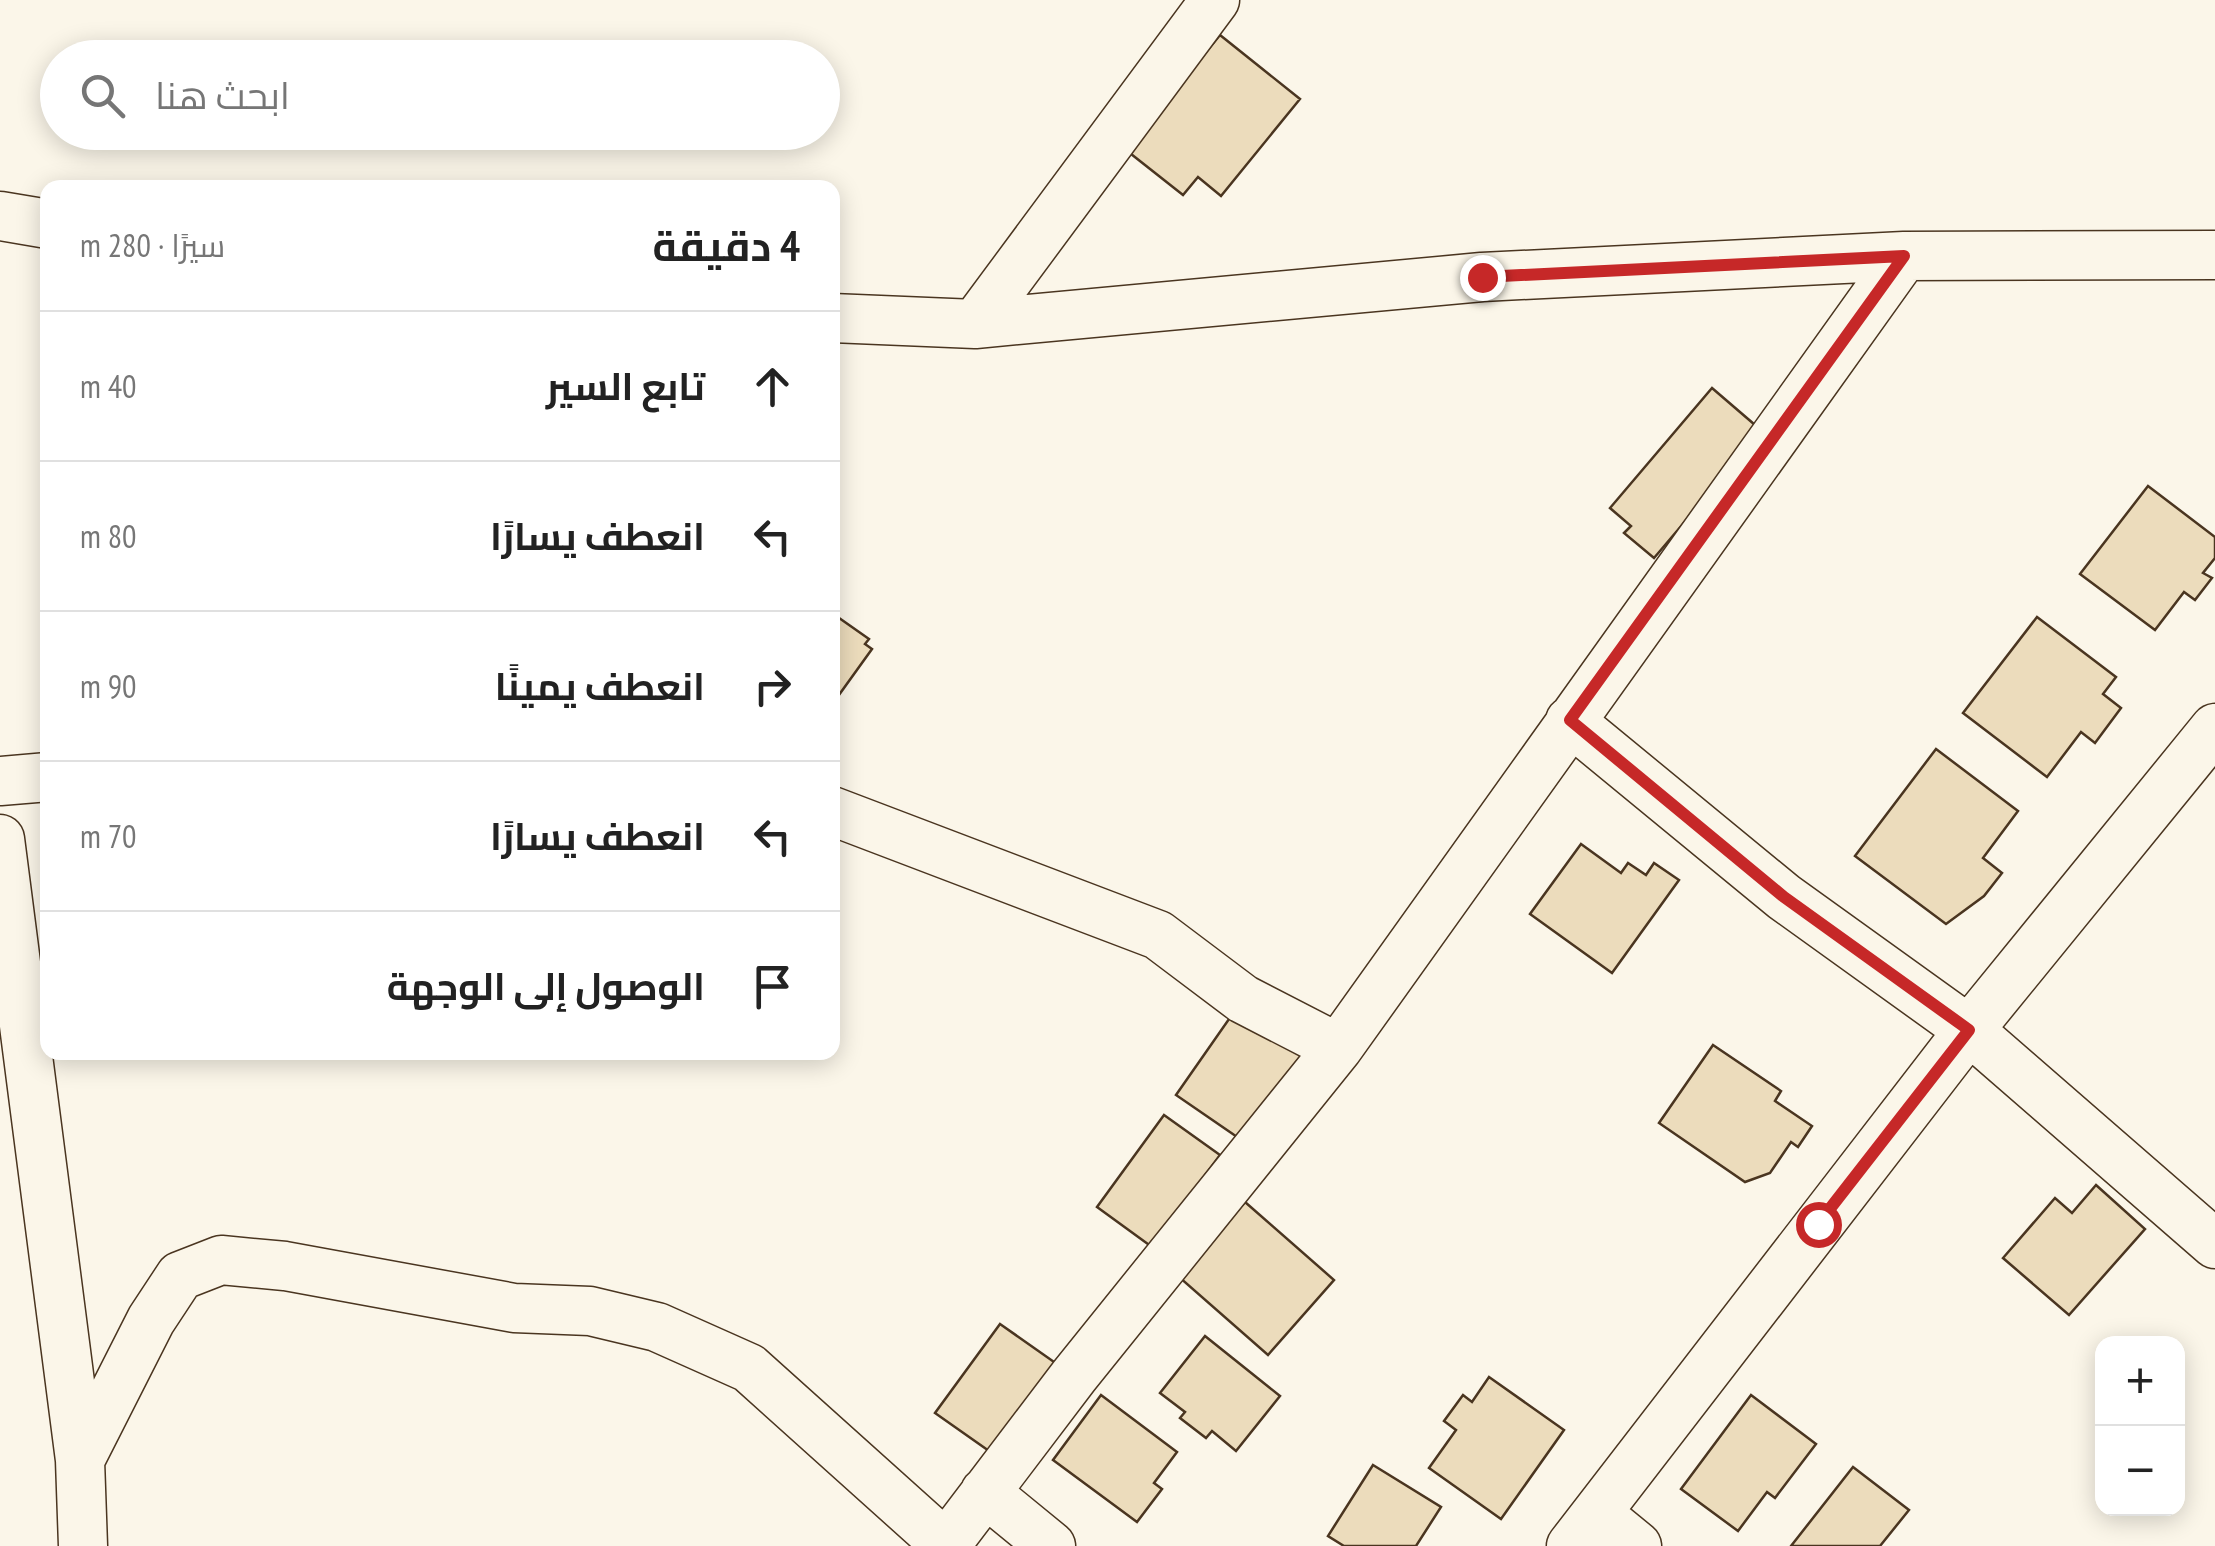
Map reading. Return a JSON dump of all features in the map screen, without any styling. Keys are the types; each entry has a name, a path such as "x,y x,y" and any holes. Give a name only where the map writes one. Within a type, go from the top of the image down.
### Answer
{"street":[{"path":"974,324 1215,0"},
{"path":"0,216 40,223"},
{"path":"840,318 974,324 1482,277 1904,256 2215,255"},
{"path":"80,1460 151,1320 180,1276 221,1260 284,1266 514,1308 590,1310 657,1327 749,1368 946,1545 1338,1048 1904,256"},
{"path":"1570,720 1784,897 1969,1030 2215,1244"},
{"path":"1637,1546 1585,1530 1969,1030 2215,728"},
{"path":"0,781 40,778"},
{"path":"840,813 1158,935 1243,1000 1338,1048"},
{"path":"0,839 80,1460 83,1546"},
{"path":"984,1492 1051,1546"}],"building":[{"path":"1220,35 1300,99 1221,196 1198,177 1183,195 1126,150"},
{"path":"1712,388 1762,431 1654,558 1624,533 1631,526 1610,508"},
{"path":"2148,486 2215,537 2215,558 2203,573 2212,578 2195,600 2184,592 2155,630 2080,574"},
{"path":"2037,617 2116,677 2103,694 2121,708 2095,743 2081,732 2047,777 1963,713"},
{"path":"840,619 869,639 865,644 872,649 840,693"},
{"path":"1936,749 2018,811 1983,858 2002,873 1984,896 1946,924 1855,856"},
{"path":"1581,844 1621,873 1628,863 1646,875 1654,863 1679,880 1612,973 1530,914"},
{"path":"1243,999 1309,1046 1243,1141 1176,1095"},
{"path":"1713,1045 1781,1091 1775,1101 1812,1126 1798,1147 1791,1142 1770,1173 1745,1182 1659,1123"},
{"path":"1164,1115 1220,1155 1152,1247 1097,1207"},
{"path":"2096,1185 2145,1229 2069,1315 2003,1258 2055,1198 2072,1213"},
{"path":"1245,1202 1334,1280 1268,1355 1179,1277"},
{"path":"1000,1324 1074,1376 1009,1465 935,1413"},
{"path":"1205,1336 1280,1396 1236,1451 1212,1431 1206,1438 1180,1418 1185,1412 1160,1393"},
{"path":"1489,1377 1564,1430 1501,1519 1429,1468 1456,1430 1444,1421 1463,1395 1472,1402"},
{"path":"1101,1395 1177,1452 1154,1483 1162,1489 1137,1522 1053,1460"},
{"path":"1751,1395 1816,1444 1775,1498 1767,1492 1738,1531 1681,1489"},
{"path":"1373,1465 1441,1507 1416,1546 1344,1546 1328,1536"},
{"path":"1853,1467 1909,1510 1880,1546 1791,1546"}],"route":[{"path":"1482,277 1904,256 1570,720 1784,897 1969,1030 1818,1224"}]}
